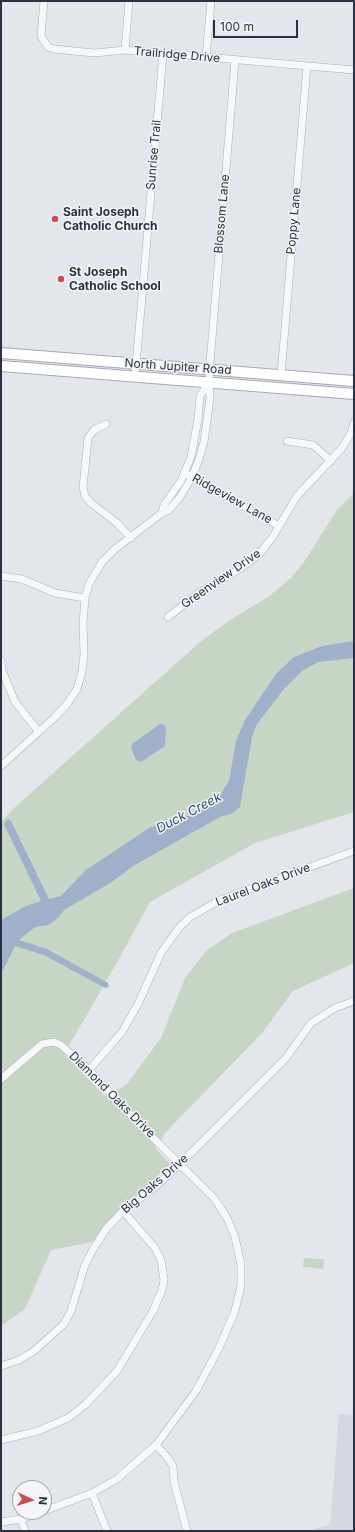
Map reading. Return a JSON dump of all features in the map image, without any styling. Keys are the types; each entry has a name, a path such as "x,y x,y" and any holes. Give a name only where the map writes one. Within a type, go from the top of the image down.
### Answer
{"main road":[{"name":"North Jupiter Road","path":"1,353 354,381"},
{"path":"16,367 17,354"},
{"path":"82,372 83,360"},
{"name":"North Jupiter Road","path":"1,366 354,394"}],"street":[{"name":"Trailridge Drive","path":"44,1 41,36 48,48 94,53 125,50 354,70"},
{"path":"125,50 129,1"},
{"path":"206,57 211,1"},
{"name":"Sunrise Trail","path":"135,377 163,54"},
{"name":"Blossom Lane","path":"1,766 39,732 67,704 77,689 82,672 84,655 82,623 85,598 89,584 102,562 115,549 162,513 169,510 180,497 192,477 199,459 207,422 210,398 209,382 235,60"},
{"name":"Poppy Lane","path":"281,375 308,66"},
{"path":"162,513 164,505 174,493 191,457 196,436 200,396 209,382"},
{"name":"Greenview Drive","path":"168,617 196,595 252,560 266,547 297,496 342,448 351,433 354,423"},
{"path":"106,424 94,430 88,438 84,491 85,496 131,538"},
{"path":"287,440 313,445 331,461"},
{"name":"Ridgeview Lane","path":"185,472 279,526"},
{"path":"1,576 22,579 55,593 85,598"},
{"path":"1,661 2,670 15,702 39,732"},
{"name":"Laurel Oaks Drive","path":"89,1070 122,1032 138,1004 161,953 178,929 190,917 220,900 354,851"},
{"name":"Big Oaks Drive","path":"1,1366 19,1360 34,1351 64,1324 71,1311 85,1265 92,1251 106,1229 122,1211 154,1188 180,1164 286,1058 311,1023 335,1008 354,1002"},
{"name":"Diamond Oaks Drive","path":"1,1079 42,1044 54,1042 61,1045 89,1070 214,1198 227,1218 235,1237 241,1265 241,1285 235,1310 218,1350 196,1391 156,1445 117,1478 92,1493 52,1509"},
{"path":"1,1440 38,1431 68,1418 80,1408 117,1371 153,1311 162,1290 164,1280 161,1260 155,1248 122,1211"},
{"path":"156,1445 167,1456 173,1466 174,1482 187,1531"},
{"path":"92,1493 107,1531"},
{"name":"Diamond Oaks Drive","path":"1,1522 14,1520"},
{"path":"21,1520 24,1531"}],"shaded area":[{"path":"339,1414 354,1415 354,1531 315,1531 315,1528 330,1525"}],"green space":[{"path":"354,493 354,812 255,843 150,902 64,1054 105,1096 126,1085 161,1038 185,978 206,951 232,933 354,888 354,963 293,991 262,1033 166,1132 155,1148 170,1164 92,1242 51,1250 25,1309 1,1326 1,822 13,809 200,642 230,620 268,597 291,578 304,562 337,510"},
{"path":"304,1258 324,1259 323,1269 303,1267"}],"water":[{"path":"354,641 354,658 318,662 302,671 284,689 257,724 252,737 240,807 231,814 220,817 133,866 112,882 64,910 57,919 48,925 35,927 19,940 47,949 108,983 109,987 105,988 44,955 15,946 1,974 1,920 26,906 41,901 4,824 8,819 11,821 49,899 61,896 86,870 149,828 173,819 188,816 219,797 229,781 236,741 245,720 276,674 294,657 322,646"},
{"path":"160,724 165,725 166,728 165,746 141,762 136,760 131,748 132,744"}],"place":[{"name":"Saint Joseph Catholic Church","path":"55,219"},
{"name":"St Joseph Catholic School","path":"61,279"}],"water label":[{"name":"Duck Creek","path":"189,813"}]}
